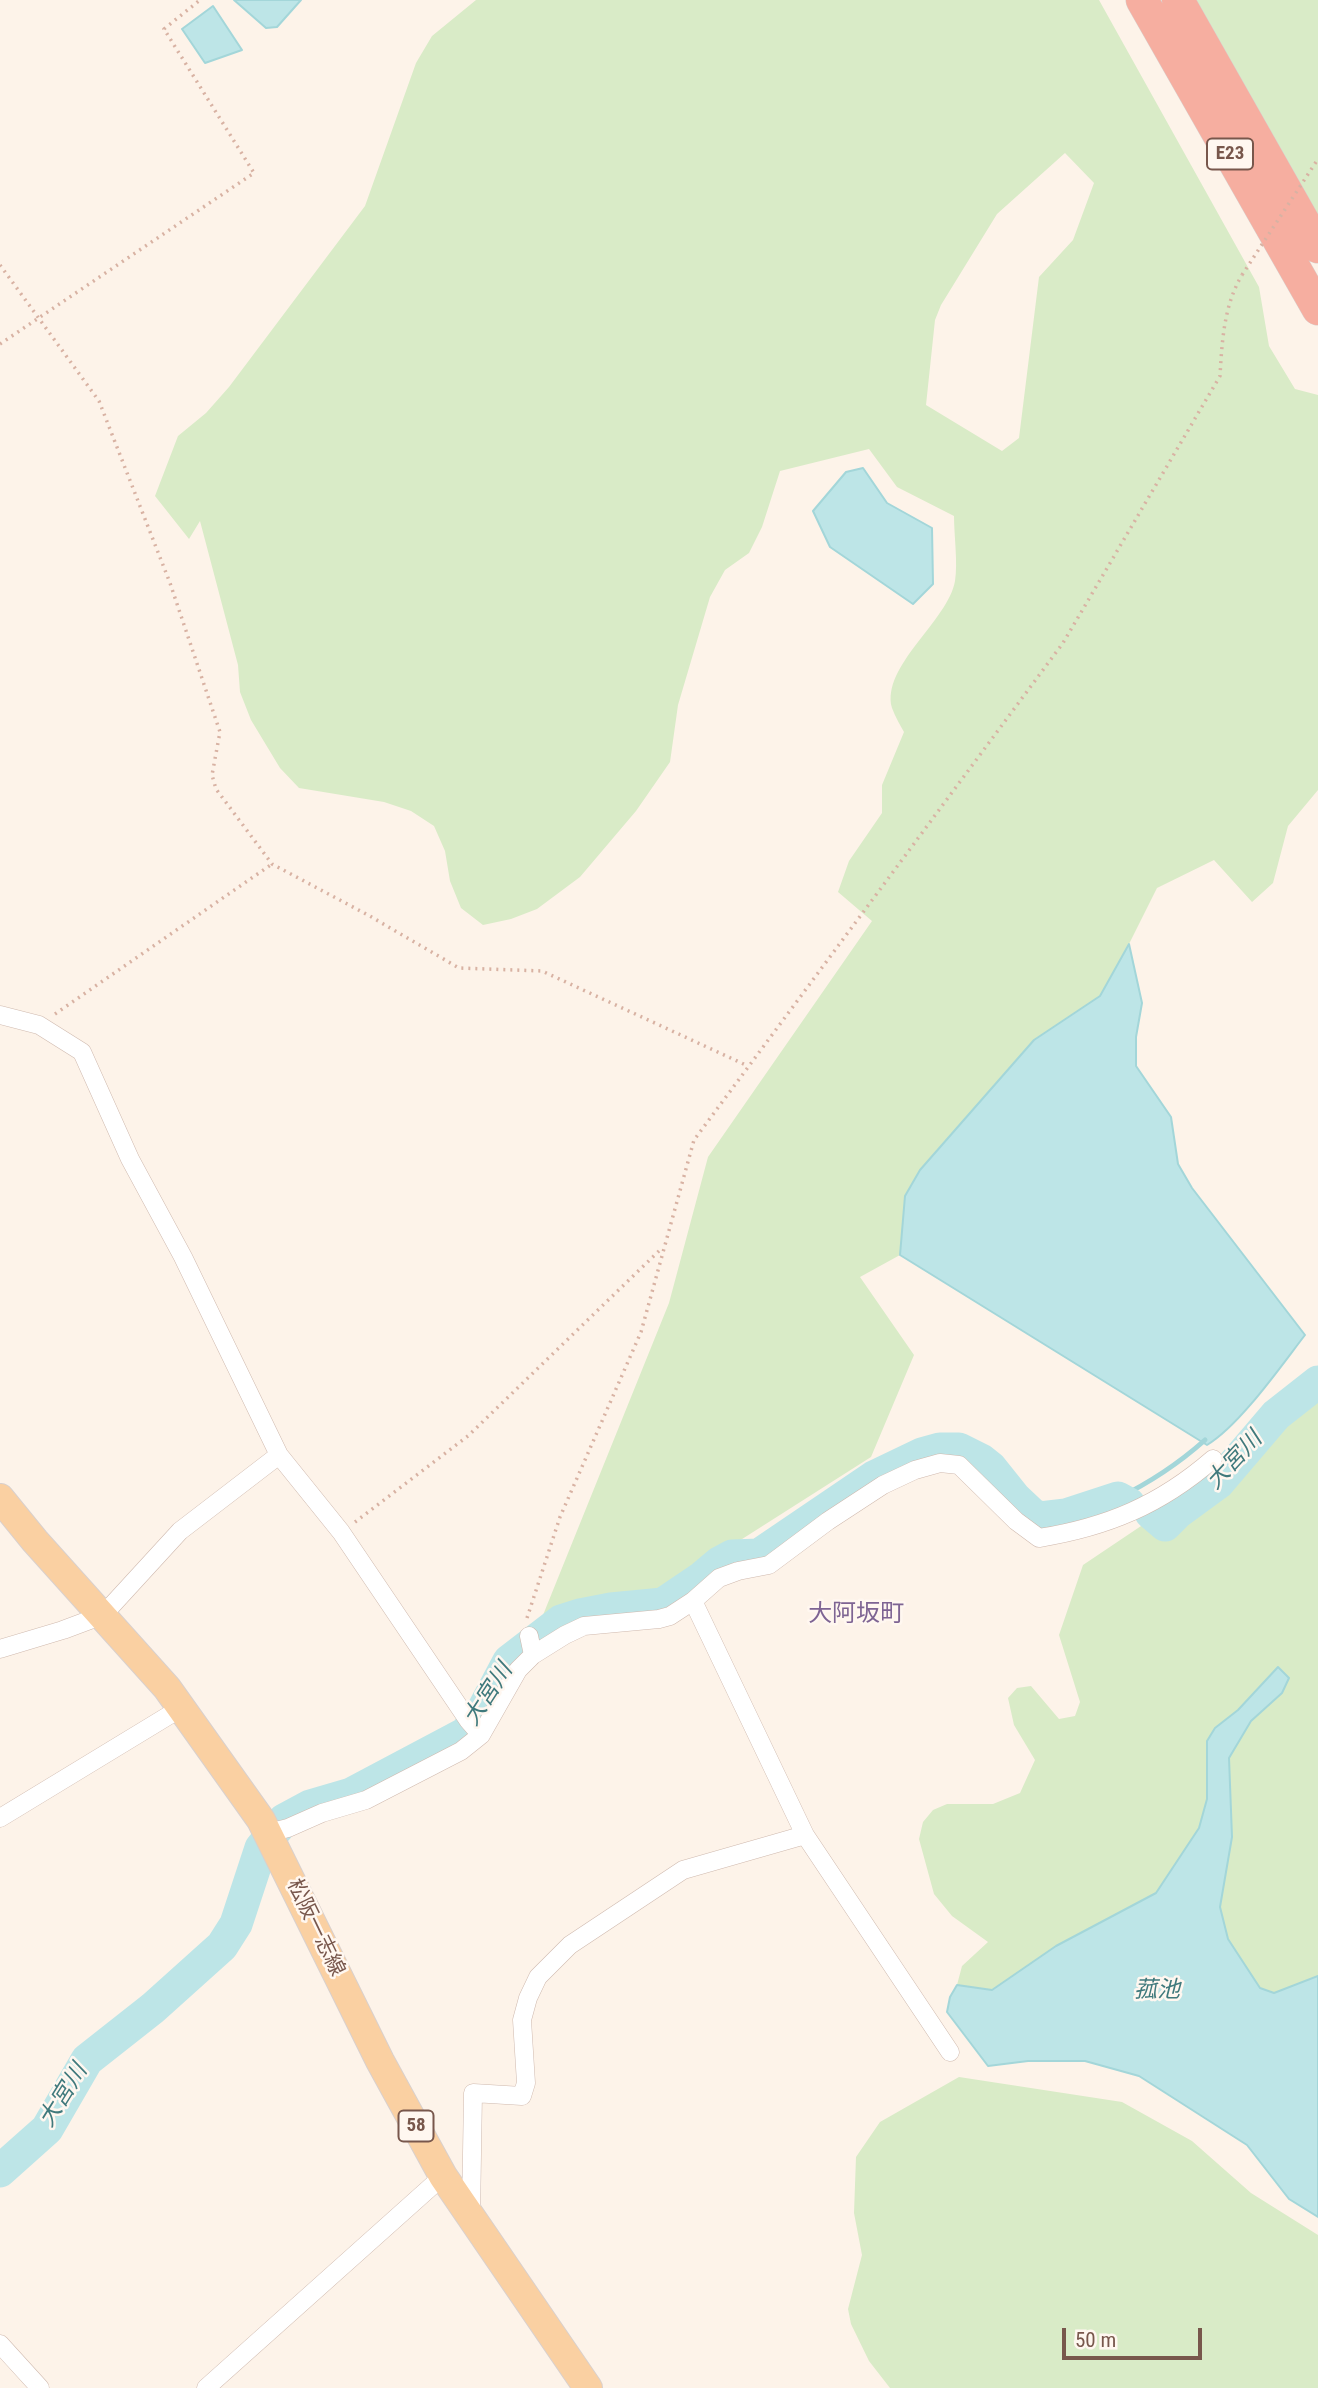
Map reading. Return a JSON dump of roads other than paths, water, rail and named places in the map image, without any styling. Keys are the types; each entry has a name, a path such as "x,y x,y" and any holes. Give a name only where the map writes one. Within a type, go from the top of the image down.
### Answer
{"highway":[{"name":"E23","path":"1142,0 1318,309"},
{"name":"E23","path":"1178,0 1318,247"}],"main road":[{"name":"松阪一志線","path":"0,1498 35,1541 146,1663 274,1834 380,2061 443,2176 587,2388"}],"street":[{"path":"0,1015 39,1026 82,1052 131,1159 183,1257 279,1455 341,1532 476,1729"},
{"path":"0,1649 103,1615 180,1531 279,1455"},
{"path":"274,1834 322,1813 366,1800 461,1751 518,1670 533,1655 565,1635 583,1626 670,1616 693,1601 719,1578 769,1565 858,1501 915,1470 940,1463 959,1465 1016,1521 1040,1538 1074,1532 1134,1513 1196,1474 1213,1459"},
{"path":"693,1601 805,1835 950,2052"},
{"path":"529,1636 533,1655"},
{"path":"0,1818 181,1708"},
{"path":"471,2219 473,2093 522,2096 526,2083 522,2020 538,1976 570,1945 683,1870 805,1835"},
{"path":"206,2388 443,2176"},
{"path":"0,2344 40,2388"}],"water":[{"path":"234,0 301,0 277,27 266,28"},
{"path":"213,6 242,50 205,63 182,29"},
{"path":"863,468 887,503 932,528 933,584 913,604 830,547 813,511 846,472"},
{"path":"1129,944 1142,1003 1136,1037 1136,1066 1171,1117 1178,1164 1192,1188 1305,1335 1246,1410 1207,1445 900,1255 905,1196 920,1170 1034,1040 1100,996"},
{"name":"菰池","path":"1278,1667 1289,1678 1282,1693 1251,1721 1229,1758 1232,1837 1220,1907 1228,1939 1260,1988 1274,1993 1318,1976 1318,2217 1289,2199 1247,2145 1139,2076 1085,2061 1028,2061 988,2066 947,2012 950,1997 957,1985 992,1990 1056,1946 1156,1893 1199,1828 1207,1799 1207,1741 1215,1728 1238,1710"}],"waterway":[{"name":"大宮川","path":"1151,1513 1165,1525 1218,1483 1276,1415 1318,1382"},
{"path":"1118,1498 1164,1472 1205,1440"},
{"name":"大宮川","path":"0,2171 47,2129 87,2060 153,2008 222,1946 236,1924 261,1848 284,1820 310,1806 351,1794 466,1733 484,1708 509,1661 561,1621 611,1609 663,1604 719,1563 732,1556 759,1555 874,1477 922,1454 940,1449 959,1449 981,1460 991,1468 1015,1498 1040,1518 1066,1515 1118,1498 1129,1504"}],"district":[{"name":"大阿坂町","path":"856,1615"}]}
